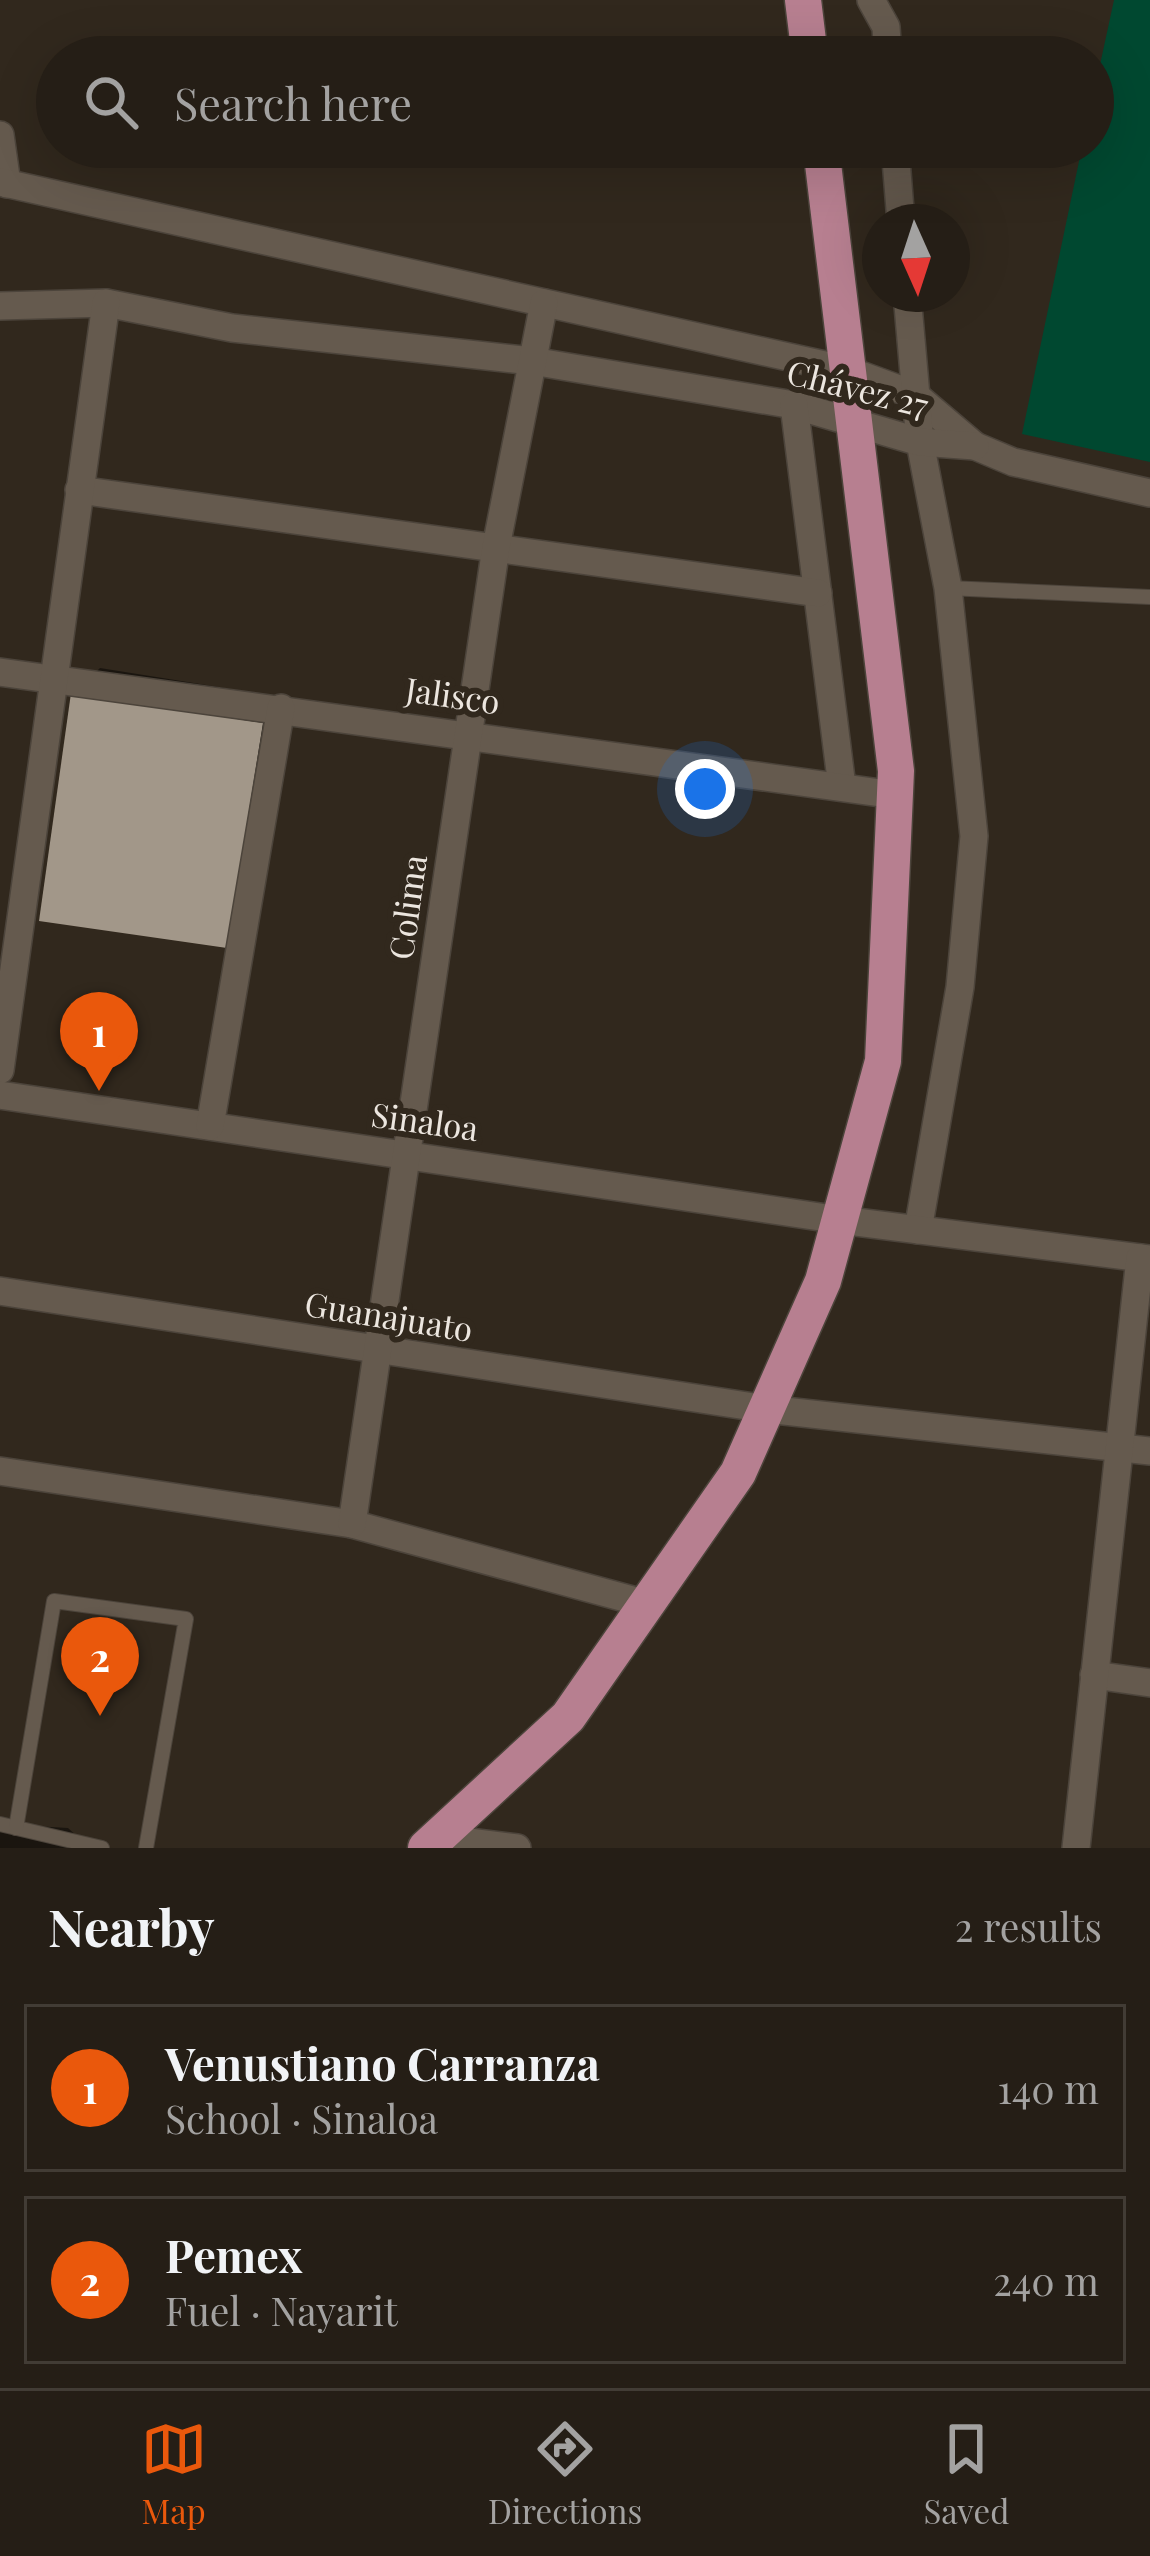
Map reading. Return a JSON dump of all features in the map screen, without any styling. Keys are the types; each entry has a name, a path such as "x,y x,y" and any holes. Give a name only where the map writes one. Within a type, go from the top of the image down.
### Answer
{"main road":[{"path":"803,0 807,36"},
{"path":"431,1843 568,1717 738,1473 824,1281 883,1060 895,795 823,168"}],"street":[{"path":"871,0 887,36"},
{"path":"0,136 3,183"},
{"path":"897,168 900,204"},
{"name":"Chávez 27","path":"3,183 848,370 915,395 975,446"},
{"path":"0,1070 106,303"},
{"name":"Chávez 27","path":"0,306 106,303 232,328 532,361 794,405 920,442 975,446"},
{"name":"Colima","path":"352,1524 496,547 544,303"},
{"path":"908,312 920,442 948,588 974,836 960,987 918,1230"},
{"path":"794,405 842,787"},
{"path":"975,446 1013,462 1150,493"},
{"path":"79,490 818,593"},
{"name":"Jalisco","path":"0,672 468,732 895,795"},
{"path":"210,1126 281,708"},
{"name":"Sinaloa","path":"0,1096 840,1220 1145,1258"},
{"path":"1076,1848 1119,1448 1145,1258"},
{"name":"Guanajuato","path":"0,1292 766,1409 1150,1451"},
{"path":"0,1471 352,1524 647,1604"},
{"path":"1094,1675 1150,1683"},
{"path":"431,1843 517,1848"}],"lane":[{"path":"948,588 1150,597"},
{"path":"102,1848 8,1826 54,1601 186,1619 146,1848"}],"green space":[{"path":"1114,0 1150,0 1150,462 1022,434 1078,168 1114,168 1114,36 1106,36"}],"building":[{"path":"71,693 263,723 227,948 39,921"}],"place":[{"name":"Venustiano Carranza","path":"99,1091"},
{"name":"Pemex","path":"100,1716"}]}
